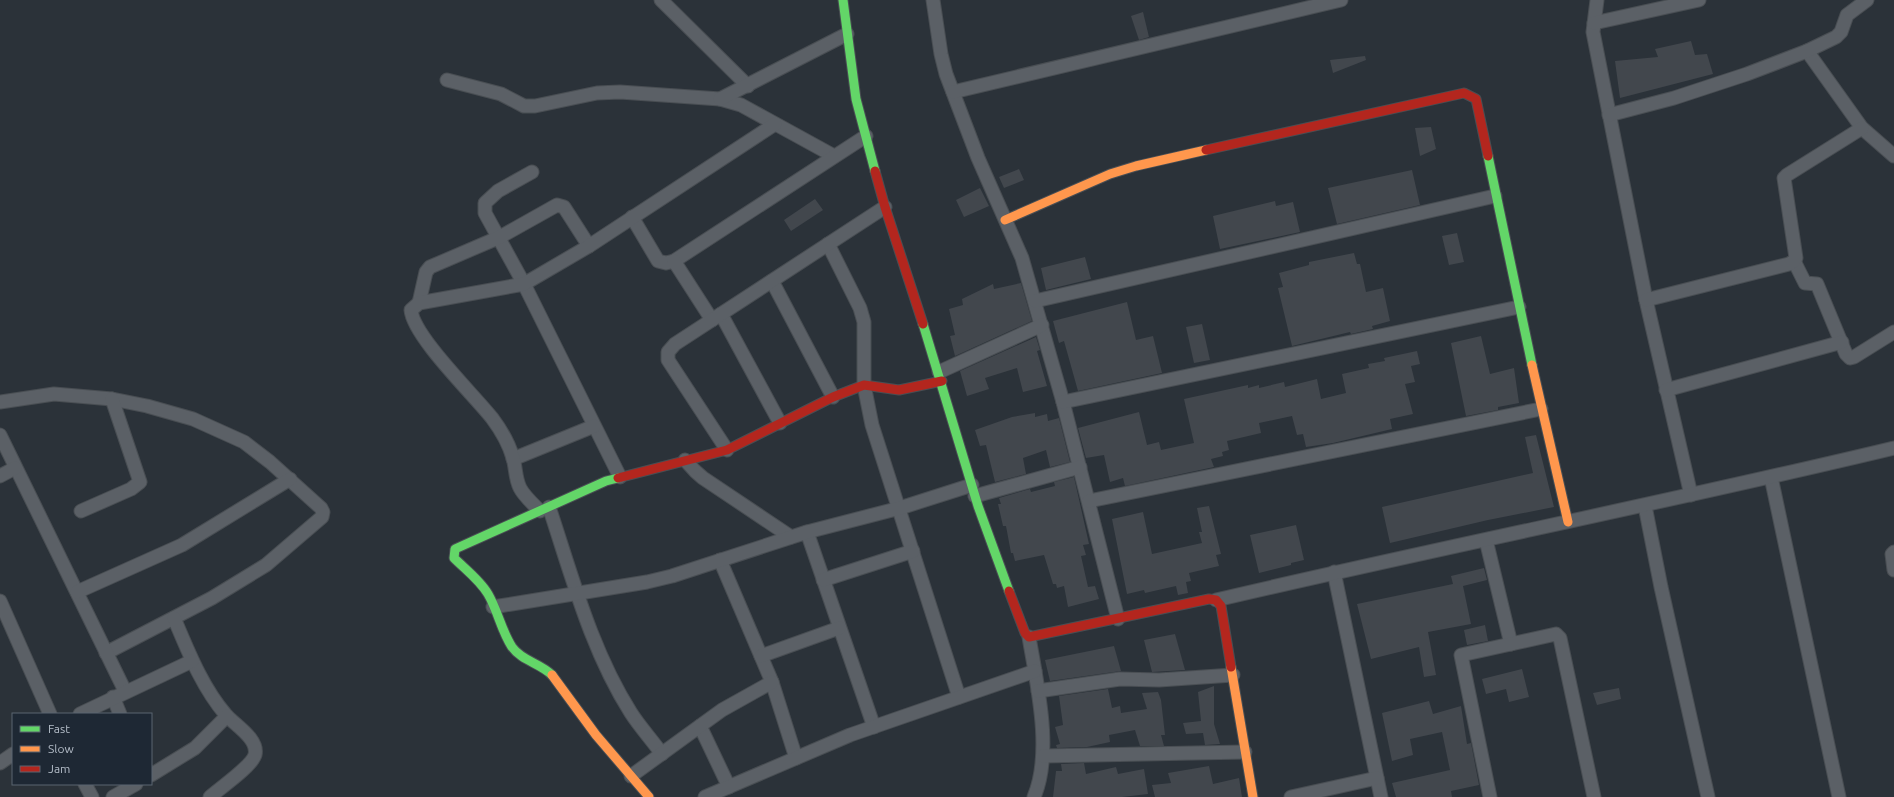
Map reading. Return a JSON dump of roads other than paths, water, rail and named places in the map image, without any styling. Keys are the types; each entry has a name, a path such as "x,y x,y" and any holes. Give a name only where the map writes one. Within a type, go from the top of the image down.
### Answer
{"street":[{"path":"661,0 748,86"},
{"path":"843,0 856,99 886,207 940,376 974,490 1025,633 1029,637 1038,691 1043,756 1042,774 1034,797"},
{"path":"933,0 941,54 953,92 978,158 1022,258 1063,402 1118,619"},
{"path":"953,92 1341,0"},
{"path":"1597,0 1593,32 1646,300 1691,495"},
{"path":"1594,23 1697,0"},
{"path":"1609,115 1674,98 1747,74 1807,51 1836,37 1841,32 1847,15 1867,0"},
{"path":"720,99 847,34"},
{"path":"1807,51 1862,128 1894,156"},
{"path":"447,80 501,94 524,106 535,106 597,93 620,92 720,99 741,105 834,156"},
{"path":"1005,220 1110,174 1136,166 1464,93 1476,99 1495,196 1541,409 1568,522"},
{"path":"662,754 631,713 602,658 544,509 521,489 516,477 514,459 504,436 492,419 415,325 411,310 419,303 524,284 589,246 775,124"},
{"path":"1646,300 1789,264 1794,261 1796,258 1784,178 1862,128"},
{"path":"632,217 658,261 666,263 674,261 866,136"},
{"path":"532,172 498,191 485,203 485,213 524,284 620,477"},
{"path":"1034,301 1495,196"},
{"path":"419,303 426,272 430,267 500,238 557,205 564,207 589,246"},
{"path":"727,450 668,360 668,352 675,344 886,207"},
{"path":"828,244 860,308 864,322 864,386 872,425 900,508 959,697"},
{"path":"674,261 716,317 780,423"},
{"path":"1794,261 1805,283 1817,284 1846,354 1850,358 1894,332"},
{"path":"772,281 834,397"},
{"path":"1063,402 1519,307"},
{"path":"649,797 596,735 554,678 539,666 525,659 513,648 502,630 488,594 478,581 454,558 455,549 606,481 727,450 834,397 864,386 899,390 918,388 1042,325"},
{"path":"1666,390 1842,342"},
{"path":"0,402 54,394 112,399 147,406 194,420 244,442 270,462 315,501 323,512 322,517 266,565 212,598 106,653"},
{"path":"81,510 131,489 140,482 112,399"},
{"path":"1089,501 1541,409"},
{"path":"514,459 594,426"},
{"path":"0,435 125,691"},
{"path":"1029,637 1209,599 1216,600 1334,572 1645,506 1894,448"},
{"path":"685,460 695,471 791,537"},
{"path":"493,607 647,582 807,532 974,490 1080,467"},
{"path":"0,476 15,468"},
{"path":"1772,477 1839,797"},
{"path":"77,592 182,545 290,479"},
{"path":"1645,506 1661,587 1708,797"},
{"path":"807,532 874,727"},
{"path":"1486,540 1511,644"},
{"path":"823,580 913,551"},
{"path":"1894,552 1892,554 1894,570"},
{"path":"720,560 772,682 796,758"},
{"path":"1334,572 1381,797"},
{"path":"1216,600 1221,606 1253,797"},
{"path":"0,601 4,618 50,713"},
{"path":"174,618 192,660 213,698 227,716 250,738 255,747 254,756 248,765 210,797"},
{"path":"761,656 839,628"},
{"path":"1490,797 1461,657 1463,653 1556,634 1560,638 1594,797"},
{"path":"82,713 192,660"},
{"path":"705,797 796,758 874,727 1035,671"},
{"path":"1038,691 1120,679 1159,680 1233,675"},
{"path":"631,776 722,710 772,682"},
{"path":"113,698 120,713"},
{"path":"152,774 196,748 227,716"},
{"path":"700,726 729,787"},
{"path":"1043,756 1245,752"},
{"path":"0,763 12,755"},
{"path":"1291,797 1377,778"},
{"path":"86,785 92,797"},
{"path":"113,797 134,785"}]}
